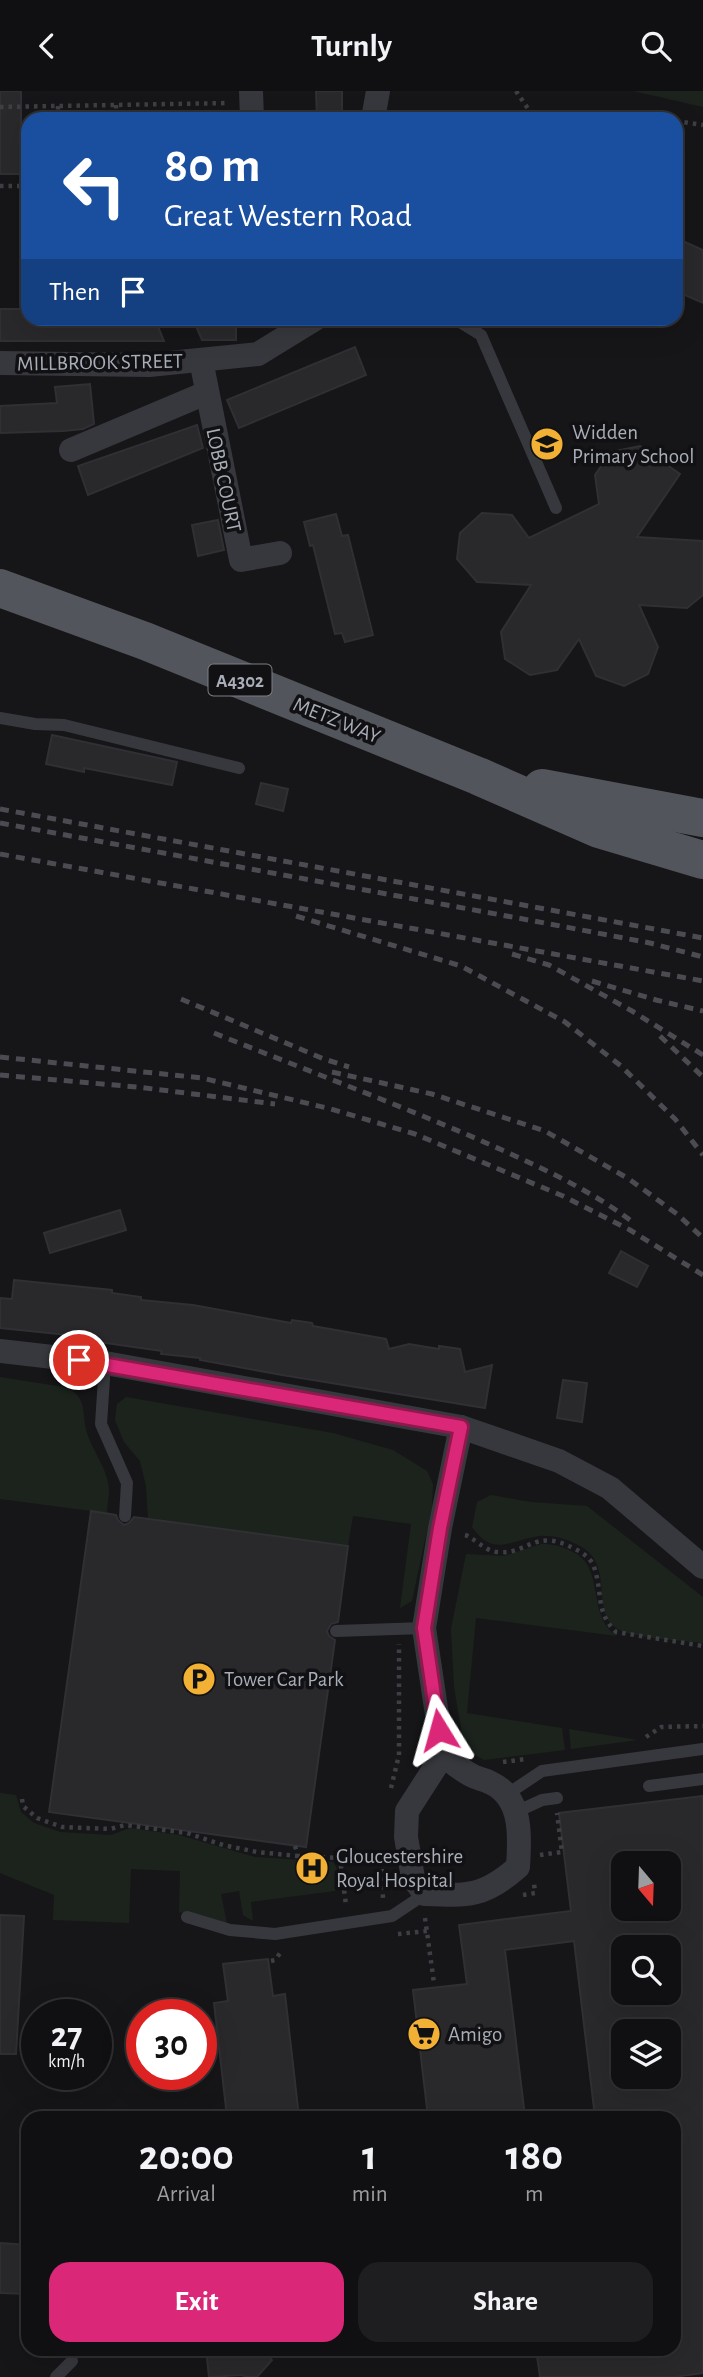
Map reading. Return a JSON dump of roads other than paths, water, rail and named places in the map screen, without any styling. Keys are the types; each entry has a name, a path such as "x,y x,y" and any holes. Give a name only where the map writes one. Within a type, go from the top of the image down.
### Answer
{"main road":[{"name":"METZ WAY","path":"0,587 145,641 478,776 599,829 703,860"},
{"name":"METZ WAY","path":"478,776 703,818"}],"street":[{"path":"374,112 378,91"},
{"name":"MILLBROOK STREET","path":"0,363 149,365 258,354 304,326"},
{"name":"LOBB COURT","path":"201,360 241,560 279,553"},
{"name":"MILLBROOK STREET","path":"71,450 206,393"},
{"path":"0,1351 105,1363 461,1427 559,1461 610,1488 703,1567"},
{"path":"443,1755 461,1769 492,1783 511,1803 520,1837 518,1867 503,1880 481,1892 460,1896 425,1894 413,1878 406,1837 407,1811 443,1755 424,1628 440,1528 461,1427"}],"lane":[{"path":"466,326 481,335 556,508"},
{"path":"0,717 35,725 64,725 239,768"},
{"path":"105,1363 101,1424 127,1483 125,1516"},
{"path":"336,1631 424,1628"},
{"path":"511,1803 542,1770 703,1749"},
{"path":"649,1786 703,1779"},
{"path":"511,1803 557,1798"},
{"path":"187,1917 230,1930 275,1934 392,1916 425,1894"},
{"path":"56,2377 72,2361"}],"railway":[{"path":"0,809 703,938"},
{"path":"0,823 650,943 703,957"},
{"path":"0,854 703,981"},
{"path":"296,916 461,966 565,1022 621,1066 675,1119 703,1155"},
{"path":"512,954 549,965 632,1011 703,1055"},
{"path":"592,981 703,1011"},
{"path":"181,999 349,1067"},
{"path":"214,1033 516,1156 577,1187 634,1223"},
{"path":"660,1036 703,1077"},
{"path":"0,1057 202,1078 331,1109 415,1134 563,1196 630,1230 703,1275"},
{"path":"332,1072 432,1094 545,1131 629,1179 677,1214 703,1238"},
{"path":"0,1075 137,1087 275,1104"}],"place":[{"name":"Widden Primary School","path":"547,444"},
{"name":"Tower Car Park","path":"199,1679"},
{"name":"Gloucestershire Royal Hospital","path":"312,1868"},
{"name":"Amigo","path":"424,2034"}]}
